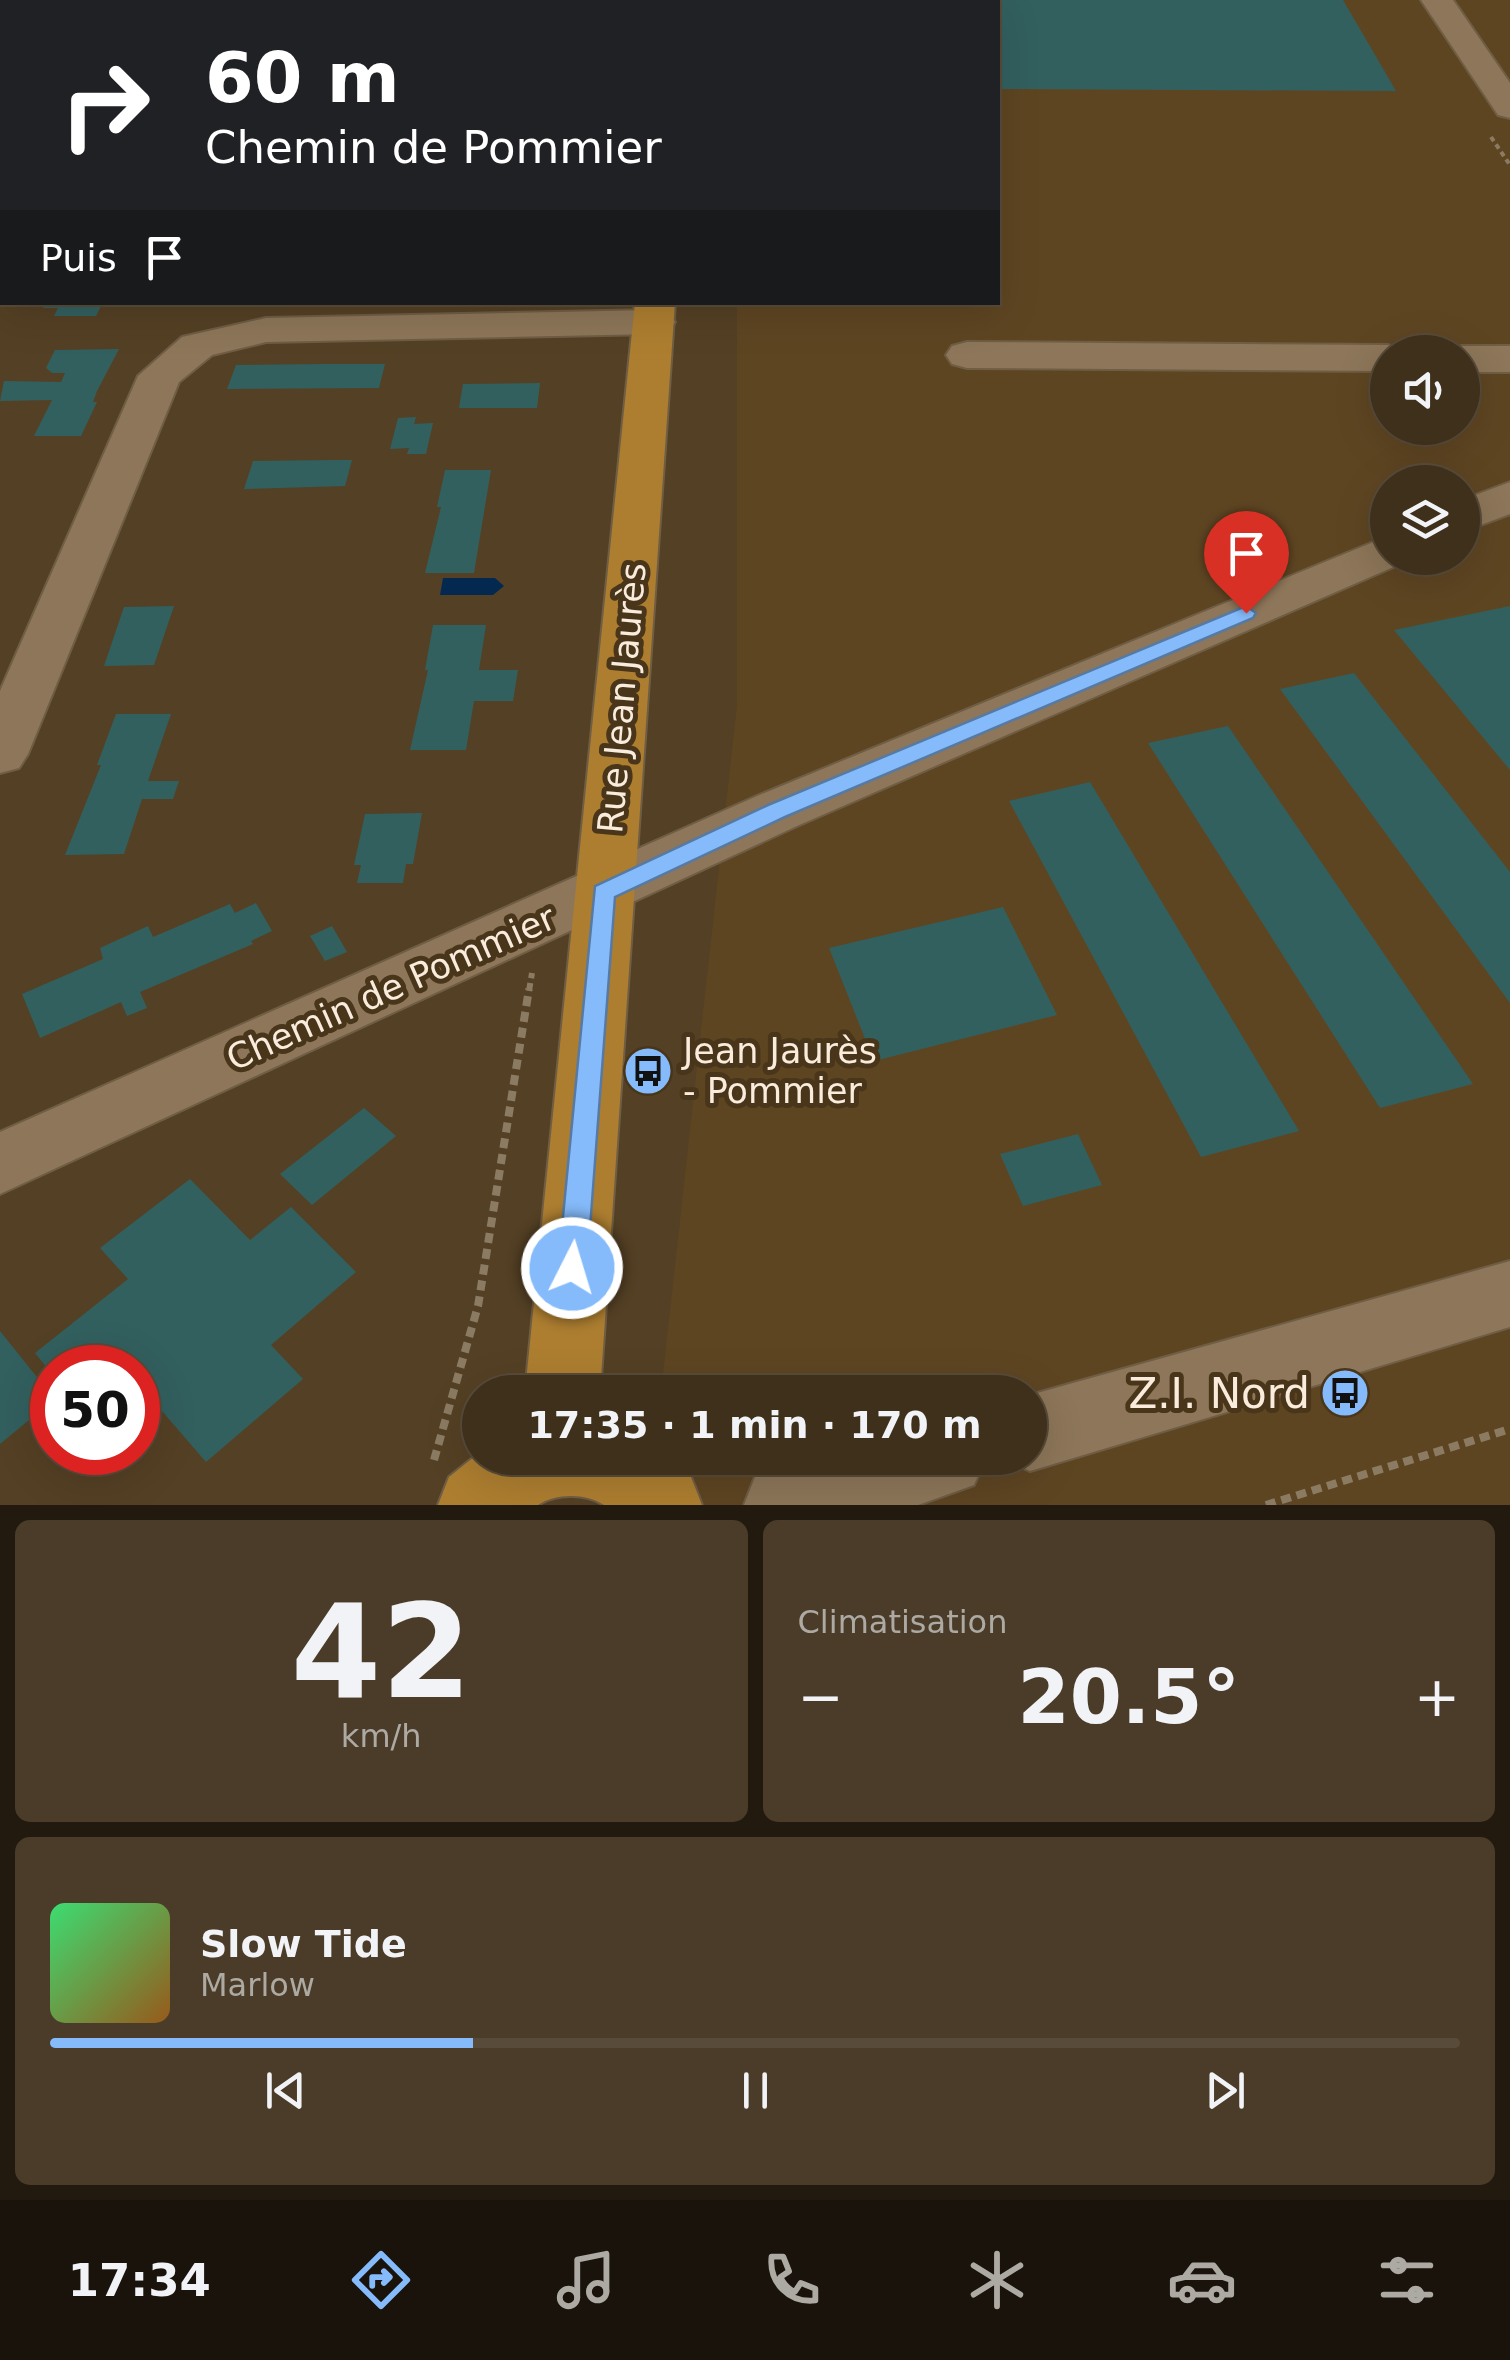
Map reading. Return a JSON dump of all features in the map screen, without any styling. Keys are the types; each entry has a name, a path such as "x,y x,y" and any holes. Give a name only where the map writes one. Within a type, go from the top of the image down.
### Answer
{"main road":[{"name":"Rue Jean Jaurès","path":"563,1375 655,312"},
{"path":"477,1505 513,1475"},
{"path":"633,1475 644,1482 662,1505"}],"street":[{"path":"1437,0 1510,108"},
{"path":"0,754 160,376 198,346 266,330 655,312"},
{"path":"967,355 1370,358"},
{"path":"1480,359 1510,359"},
{"path":"1480,510 1510,496"},
{"name":"Chemin de Pommier","path":"0,1164 777,811 1370,559"},
{"path":"1047,1428 1510,1294"},
{"path":"783,1505 888,1475"}],"path":[{"path":"1266,1505 1510,1429"}],"shaded area":[{"path":"1000,0 1510,0 1510,1505 649,1505 652,1475 1047,1475 1047,1375 663,1375 737,706 737,305 1000,305"}],"water":[{"path":"443,578 495,578 504,586 493,595 440,595"}],"building":[{"path":"1000,0 1343,0 1396,91 1000,89"},
{"path":"102,305 96,316 54,316 58,308 43,308"},
{"path":"119,349 97,391 93,402 97,402 81,436 34,436 52,400 0,401 4,381 61,382 65,373 52,373 46,368 55,350"},
{"path":"385,364 379,388 227,389 236,365"},
{"path":"540,383 537,408 459,408 463,384"},
{"path":"416,417 414,424 433,423 426,454 407,454 409,448 390,449 398,418"},
{"path":"352,460 345,486 244,489 253,461"},
{"path":"445,470 491,470 474,573 425,573 441,507 437,507"},
{"path":"174,606 154,665 104,666 124,607"},
{"path":"1510,606 1510,770 1394,630"},
{"path":"433,625 486,625 479,670 518,670 513,701 474,701 466,750 410,750 428,670"},
{"path":"1354,673 1510,872 1510,1003 1280,689"},
{"path":"116,714 171,714 148,781 179,781 173,799 142,799 124,854 65,855 101,765 97,765"},
{"path":"1228,726 1473,1084 1380,1108 1148,743"},
{"path":"1090,782 1299,1131 1201,1157 1009,801"},
{"path":"422,813 413,864 406,864 403,883 357,883 361,865 354,865 365,814"},
{"path":"256,903 272,931 251,941 253,944 140,992 147,1008 127,1016 121,1002 40,1038 22,994 103,959 100,948 148,926 153,937 230,904 235,913"},
{"path":"1003,907 1057,1015 874,1061 829,948"},
{"path":"332,926 347,952 325,961 310,936"},
{"path":"364,1108 396,1136 312,1205 280,1174"},
{"path":"1078,1134 1102,1185 1023,1206 1000,1154"},
{"path":"190,1179 250,1240 291,1207 356,1272 271,1345 303,1379 206,1462 160,1409 160,1345 45,1345 128,1279 100,1248"},
{"path":"0,1331 30,1368 30,1419 0,1444"}],"place":[{"name":"Jean Jaurès - Pommier","path":"648,1071"},
{"name":"Z.I. Nord","path":"1345,1393"}],"route":[{"path":"572,1268 604,892 777,811 1246,613"}]}
